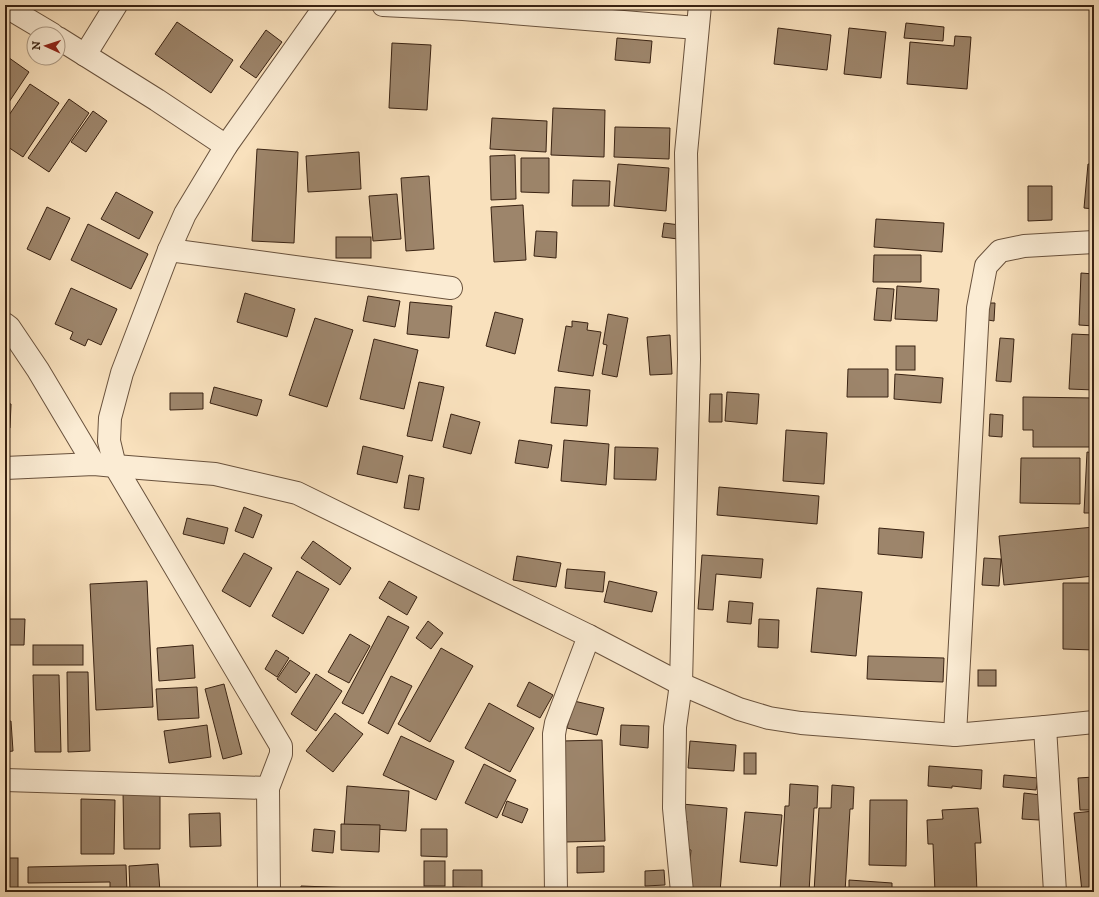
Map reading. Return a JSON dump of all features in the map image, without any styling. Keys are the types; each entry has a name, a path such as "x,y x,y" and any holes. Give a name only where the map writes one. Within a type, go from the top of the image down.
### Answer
{"street":[{"path":"85,55 116,5"},
{"path":"105,465 109,440 110,418 122,373 169,250 185,214 226,146 326,5"},
{"path":"383,5 463,8 697,28"},
{"path":"682,892 674,808 675,727 681,684 689,359 686,153 700,5"},
{"path":"5,6 39,26"},
{"path":"66,43 157,100 226,146"},
{"path":"955,735 978,308 986,266 1000,251 1012,248 1094,242"},
{"path":"169,250 452,288"},
{"path":"5,324 9,327 105,465 281,746 281,754 268,788 268,892"},
{"path":"5,468 105,465 215,474 297,493 590,636 681,684 739,709 769,718 801,723 955,735 1094,722"},
{"path":"556,892 554,734 556,723 590,636"},
{"path":"1045,727 1055,892"},
{"path":"5,780 268,788"}],"building":[{"path":"177,22 233,60 211,93 155,54"},
{"path":"906,23 944,27 943,41 904,38"},
{"path":"778,28 831,35 827,70 774,64"},
{"path":"849,28 886,32 881,78 844,74"},
{"path":"266,30 282,42 256,78 240,67"},
{"path":"955,36 971,37 967,89 907,84 910,42 954,46"},
{"path":"617,38 652,41 650,63 615,60"},
{"path":"392,43 431,45 427,110 389,108"},
{"path":"5,55 29,72 5,108"},
{"path":"30,84 59,103 23,157 5,145 5,121"},
{"path":"69,99 89,113 49,172 28,158"},
{"path":"553,108 605,110 604,157 551,155"},
{"path":"93,111 107,121 86,152 71,142"},
{"path":"492,118 547,121 546,152 490,149"},
{"path":"615,127 670,128 669,159 614,157"},
{"path":"257,149 298,152 294,243 252,241"},
{"path":"359,152 361,189 308,192 306,156"},
{"path":"515,155 516,199 491,200 490,156"},
{"path":"521,158 549,158 549,193 521,192"},
{"path":"618,164 669,168 666,211 614,206"},
{"path":"1088,164 1094,165 1094,209 1084,208"},
{"path":"429,176 434,249 406,251 401,178"},
{"path":"573,180 610,181 609,206 572,206"},
{"path":"1028,186 1052,186 1052,220 1028,221"},
{"path":"116,192 153,212 139,239 101,219"},
{"path":"397,194 401,239 373,241 369,196"},
{"path":"523,205 526,260 494,262 491,207"},
{"path":"47,207 70,218 50,260 27,249"},
{"path":"876,219 944,223 942,252 874,247"},
{"path":"664,223 680,225 678,239 662,237"},
{"path":"88,224 148,254 131,289 71,260"},
{"path":"536,231 557,232 556,258 534,256"},
{"path":"336,237 371,237 371,258 336,258"},
{"path":"874,255 921,255 921,282 873,282"},
{"path":"1081,273 1094,274 1094,326 1079,325"},
{"path":"897,286 939,289 937,321 895,319"},
{"path":"71,288 117,309 101,345 88,339 85,346 70,339 73,332 55,324"},
{"path":"877,288 894,289 891,321 874,320"},
{"path":"245,293 295,309 287,337 237,322"},
{"path":"368,296 400,301 395,327 363,321"},
{"path":"410,302 452,306 449,338 407,334"},
{"path":"989,303 995,303 994,321 988,320"},
{"path":"495,312 523,319 515,354 486,346"},
{"path":"608,314 628,318 617,377 602,374 607,345 603,344"},
{"path":"315,318 353,330 327,407 289,395"},
{"path":"572,321 588,323 587,330 601,332 593,376 558,371 566,326 572,327"},
{"path":"1072,334 1094,335 1094,390 1069,389"},
{"path":"670,335 672,374 650,375 647,337"},
{"path":"1000,338 1014,339 1011,382 996,381"},
{"path":"374,339 418,350 404,409 360,399"},
{"path":"896,346 915,346 915,370 896,370"},
{"path":"848,369 888,369 888,397 847,397"},
{"path":"895,374 943,378 941,403 894,399"},
{"path":"419,382 444,387 432,441 407,436"},
{"path":"214,387 262,400 257,416 210,403"},
{"path":"555,387 590,390 587,426 551,423"},
{"path":"727,392 759,394 757,424 725,421"},
{"path":"170,393 203,393 203,409 170,410"},
{"path":"710,394 722,394 722,422 709,422"},
{"path":"1023,397 1094,398 1094,447 1033,447 1033,430 1023,430"},
{"path":"5,403 11,404 10,428 5,428"},
{"path":"451,414 480,422 471,454 443,447"},
{"path":"990,414 1003,415 1002,437 989,436"},
{"path":"786,430 827,433 824,484 783,481"},
{"path":"519,440 552,445 548,468 515,463"},
{"path":"564,440 609,444 606,485 561,481"},
{"path":"363,446 403,456 397,483 357,474"},
{"path":"615,447 658,448 656,480 614,479"},
{"path":"1087,452 1094,453 1094,513 1084,513"},
{"path":"1021,458 1080,458 1080,504 1020,503"},
{"path":"409,475 424,478 419,510 404,508"},
{"path":"719,487 819,496 817,524 717,515"},
{"path":"244,507 262,515 253,538 235,531"},
{"path":"187,518 228,528 224,544 183,534"},
{"path":"1094,527 1094,576 1004,585 999,536"},
{"path":"879,528 924,532 922,558 878,554"},
{"path":"313,541 351,568 340,585 301,558"},
{"path":"244,553 272,568 250,607 222,591"},
{"path":"702,555 763,559 761,578 716,574 713,610 698,609"},
{"path":"517,556 561,563 556,587 513,580"},
{"path":"984,558 1001,559 999,586 982,585"},
{"path":"567,569 605,572 603,592 565,588"},
{"path":"297,571 329,589 303,634 272,616"},
{"path":"147,581 153,707 96,710 90,584"},
{"path":"389,581 417,597 407,615 379,598"},
{"path":"609,581 657,592 652,612 604,602"},
{"path":"1063,583 1094,583 1094,650 1063,649"},
{"path":"817,588 862,592 856,656 811,652"},
{"path":"729,601 753,603 751,624 727,622"},
{"path":"388,616 409,627 363,714 342,703"},
{"path":"5,619 25,619 24,645 5,645"},
{"path":"759,619 779,620 778,648 758,647"},
{"path":"428,621 443,633 431,649 416,638"},
{"path":"350,634 370,646 349,683 328,672"},
{"path":"33,645 83,645 83,665 33,665"},
{"path":"193,645 195,678 159,681 157,648"},
{"path":"441,648 473,666 430,742 398,724"},
{"path":"276,650 289,658 277,677 265,669"},
{"path":"868,656 944,658 943,682 867,679"},
{"path":"290,660 310,673 296,693 277,679"},
{"path":"978,670 996,670 996,686 978,686"},
{"path":"67,672 88,672 90,751 68,752"},
{"path":"316,674 342,691 316,731 291,714"},
{"path":"33,675 59,675 61,752 35,752"},
{"path":"391,676 412,686 388,734 368,723"},
{"path":"529,682 553,695 540,718 517,706"},
{"path":"224,684 242,754 223,759 205,689"},
{"path":"197,687 199,718 158,720 156,689"},
{"path":"574,701 604,708 597,735 567,728"},
{"path":"489,703 534,728 510,772 465,748"},
{"path":"335,713 363,734 333,772 306,751"},
{"path":"11,721 13,751 5,752 5,722"},
{"path":"207,725 211,757 169,763 164,731"},
{"path":"621,725 649,726 648,748 620,745"},
{"path":"401,736 454,761 436,800 383,775"},
{"path":"602,740 605,841 565,842 562,741"},
{"path":"690,741 736,745 734,771 688,768"},
{"path":"744,753 756,753 756,774 744,774"},
{"path":"484,764 516,780 497,818 465,803"},
{"path":"929,766 982,770 981,789 952,786 952,788 928,786"},
{"path":"1004,775 1038,778 1036,790 1003,787"},
{"path":"1094,777 1094,810 1080,810 1078,778"},
{"path":"790,784 818,786 817,808 814,808 809,892 780,892 785,806 789,806"},
{"path":"832,785 854,787 853,809 850,809 845,892 814,892 819,808 831,808"},
{"path":"347,786 409,791 406,831 344,827"},
{"path":"160,791 160,849 124,849 123,792"},
{"path":"1024,793 1041,795 1039,820 1022,819"},
{"path":"81,799 115,800 114,854 81,854"},
{"path":"870,800 907,800 906,866 869,865"},
{"path":"507,801 528,809 522,823 502,815"},
{"path":"682,804 727,808 720,892 687,892 691,850 686,849 687,821 681,821"},
{"path":"978,808 981,843 975,843 977,892 935,892 933,844 928,844 927,820 943,819 942,810"},
{"path":"1094,811 1094,892 1082,892 1074,813"},
{"path":"745,812 782,815 777,866 740,862"},
{"path":"220,813 221,846 190,847 189,814"},
{"path":"341,824 380,825 379,852 341,850"},
{"path":"314,829 335,831 333,853 312,851"},
{"path":"421,829 447,829 447,857 421,856"},
{"path":"604,846 604,872 577,873 577,847"},
{"path":"5,858 18,858 18,892 5,892"},
{"path":"424,861 445,861 445,886 424,886"},
{"path":"158,864 160,892 130,892 129,866"},
{"path":"126,865 127,892 110,892 110,882 28,883 28,867"},
{"path":"453,870 482,870 482,888 453,887"},
{"path":"664,870 665,885 645,886 645,871"},
{"path":"849,880 892,883 892,892 849,892"},
{"path":"301,886 382,889 382,892 301,892"},
{"path":"635,891 635,892 609,892"}]}
